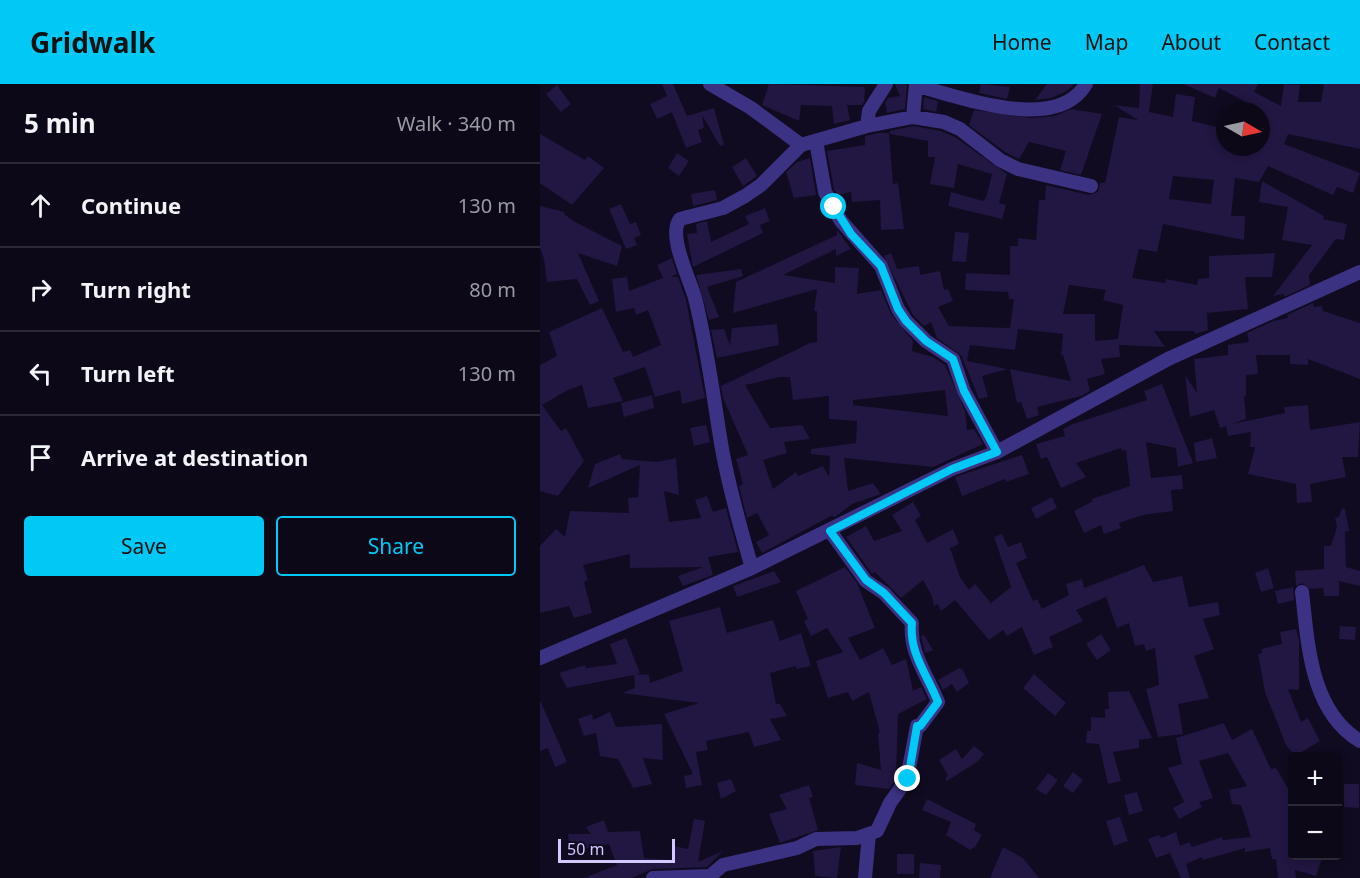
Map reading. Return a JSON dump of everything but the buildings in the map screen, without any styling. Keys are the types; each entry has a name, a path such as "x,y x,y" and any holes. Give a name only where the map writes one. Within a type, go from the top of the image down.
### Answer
{"street":[{"path":"710,84 751,108 801,145"},
{"path":"867,126 868,111 886,84"},
{"path":"913,117 917,85 1008,109 1040,109 1064,106 1072,101 1086,84"},
{"path":"752,568 733,499 711,369 675,232 680,219 723,208 745,196 761,185 801,145 867,126 913,117 944,122 960,129 1000,160 1018,169 1091,186"},
{"path":"816,141 825,192 841,221 881,266 898,309 906,321 926,341 953,359 964,391 997,452"},
{"path":"540,658 752,568 952,469 997,452 1168,359 1360,272"},
{"path":"653,878 710,876 723,865 797,848 816,838 858,838 877,831 890,803 908,779 917,726 920,726 938,702 928,677 915,657 911,637 912,623 884,593 866,580 830,531"},
{"path":"1302,592 1311,669 1327,704 1347,733 1360,741"},
{"path":"865,878 869,834"}],"route":[{"path":"834,207 851,234 881,266 898,309 906,321 926,341 953,359 964,391 997,452 952,469 830,531 866,580 884,593 912,623 911,637 915,657 928,677 938,702 920,726 917,726 911,748 908,779"}]}
